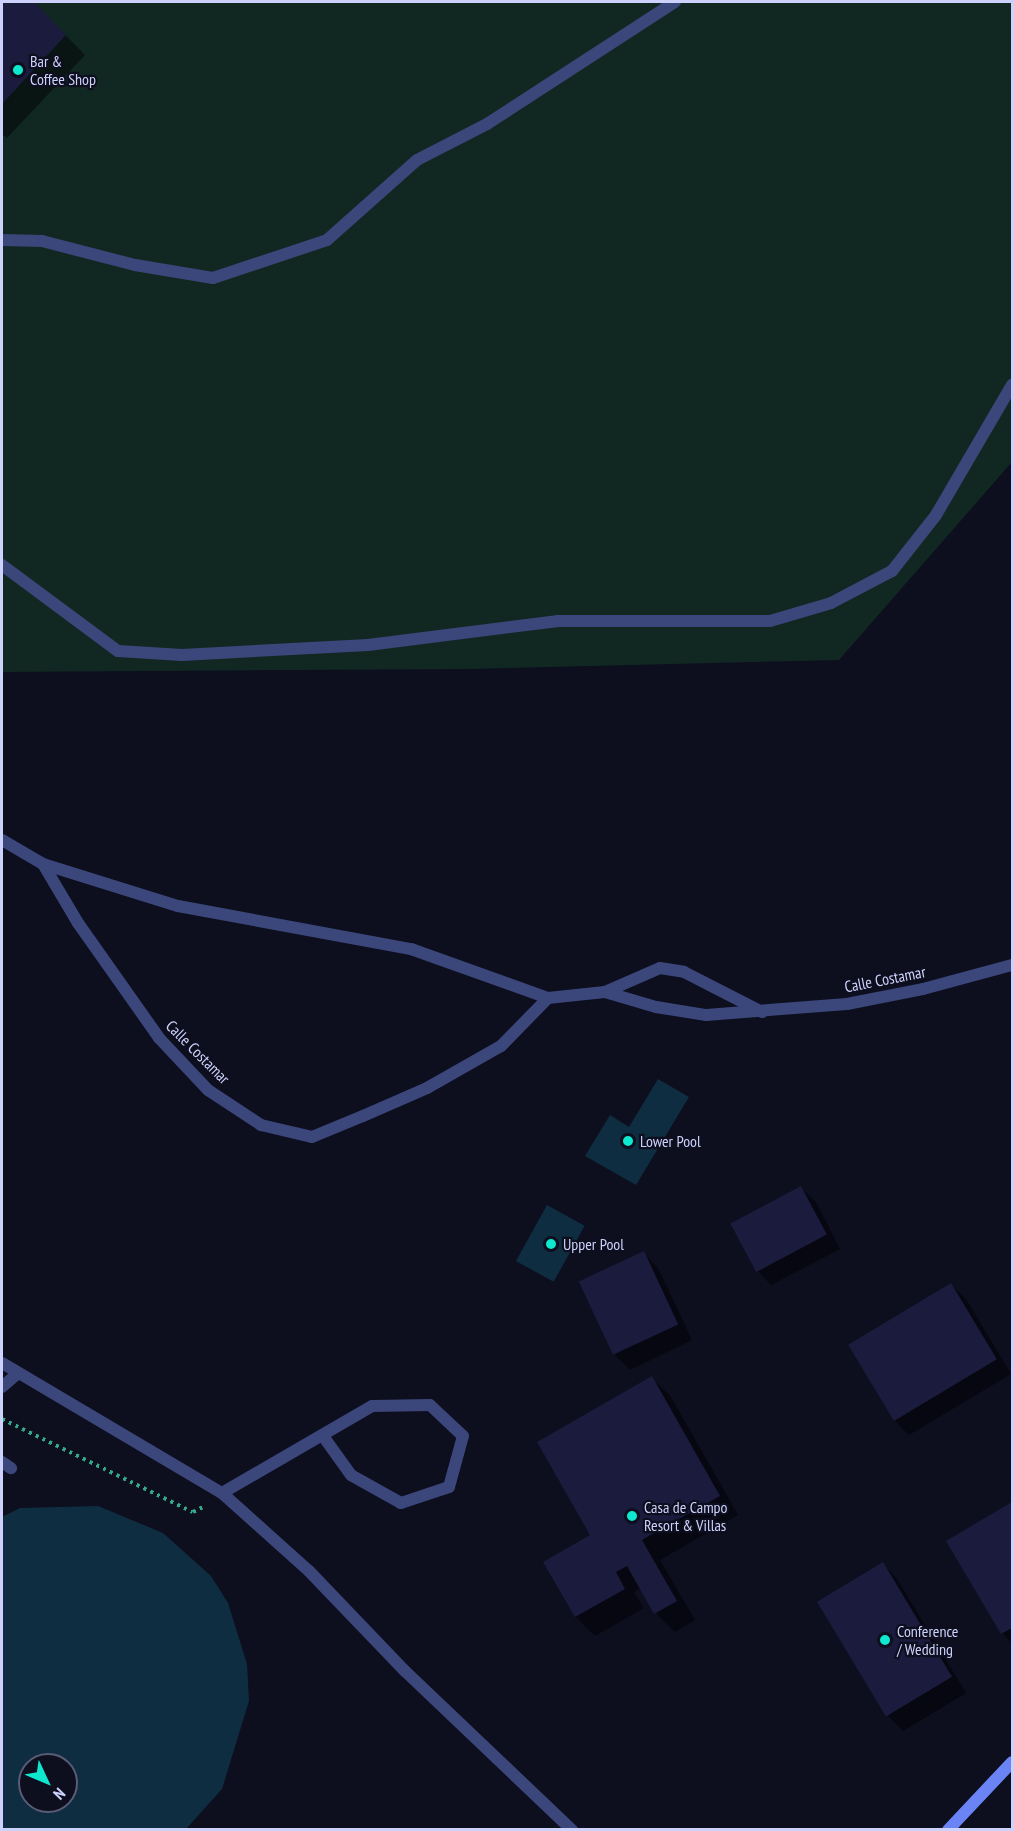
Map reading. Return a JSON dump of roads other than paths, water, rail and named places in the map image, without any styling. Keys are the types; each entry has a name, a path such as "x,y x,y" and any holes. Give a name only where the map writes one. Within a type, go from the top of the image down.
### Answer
{"street":[{"path":"2,240 42,241 135,265 213,278 327,240 417,160 487,124 675,2"},
{"path":"2,565 118,651 182,655 368,645 558,621 770,621 831,603 892,571 936,515 1012,385"},
{"name":"Calle Costamar","path":"2,840 43,864 178,906 411,949 548,998 605,992 660,968 684,972 762,1012"},
{"name":"Calle Costamar","path":"43,864 159,1038 208,1090 261,1125 312,1137 374,1112 427,1088 501,1046 548,998"},
{"name":"Calle Costamar","path":"605,992 656,1007 706,1015 762,1012 847,1004 923,989 1012,965"},
{"path":"2,1363 222,1493 309,1570 405,1671 572,1830"},
{"path":"2,1386 18,1373"},
{"path":"222,1493 372,1406 430,1405 463,1436 449,1487 402,1503 351,1474 323,1436"},
{"path":"948,1830 1012,1762"}],"water":[{"name":"Lower Pool","path":"658,1079 689,1097 636,1185 585,1156 610,1115 629,1127"},
{"name":"Upper Pool","path":"547,1205 585,1226 554,1282 516,1261"},
{"path":"98,1506 163,1533 211,1576 228,1603 247,1664 249,1701 222,1789 186,1829 2,1829 2,1517 20,1508"}],"place":[{"name":"Bar & Coffee Shop","path":"18,70"},
{"name":"Lower Pool","path":"628,1141"},
{"name":"Upper Pool","path":"551,1244"},
{"name":"Casa de Campo Resort & Villas","path":"632,1516"},
{"name":"Conference / Wedding","path":"885,1640"}]}
